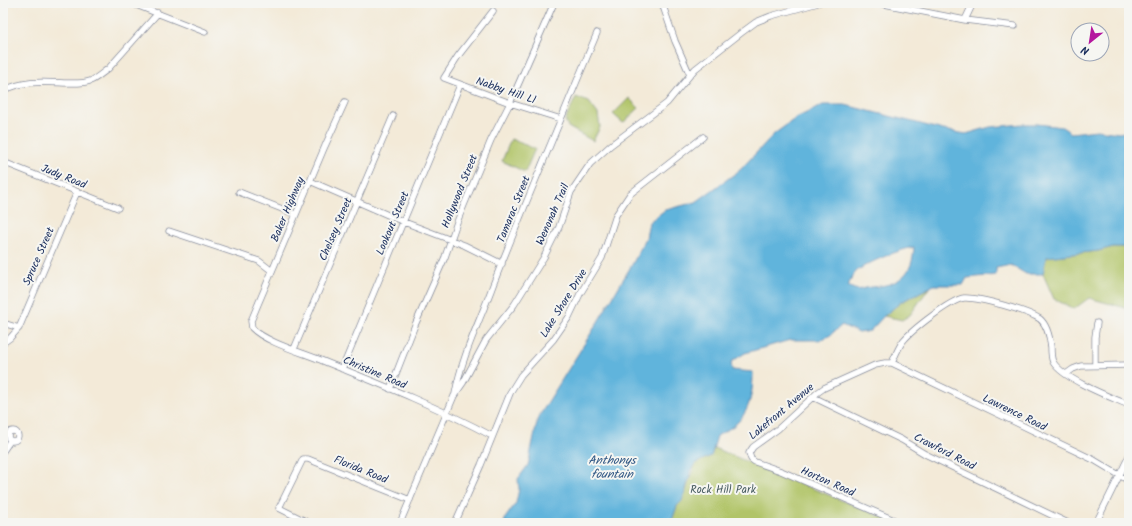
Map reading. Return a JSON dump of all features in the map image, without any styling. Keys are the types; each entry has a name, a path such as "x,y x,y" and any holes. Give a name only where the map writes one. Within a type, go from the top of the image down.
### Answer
{"street":[{"path":"131,3 205,32"},
{"name":"Hollywood Street","path":"390,389 491,140 510,103 554,3"},
{"path":"662,3 675,41 690,75"},
{"name":"Wenonah Trail","path":"400,523 454,396 463,383 486,340 514,305 544,257 559,227 571,192 590,164 611,145 666,103 690,75 741,32 756,22 818,3"},
{"path":"879,3 965,20 1015,26"},
{"path":"965,20 973,3"},
{"name":"Nabby Hill Ll","path":"493,11 458,56 444,78 510,103 561,119"},
{"path":"3,91 22,83 76,83 90,81 108,69 158,13"},
{"name":"Tamarac Street","path":"454,396 470,339 502,264 519,217 597,33"},
{"name":"Lookout Street","path":"342,369 460,85"},
{"name":"Baker Highway","path":"251,326 251,321 295,214 345,102"},
{"name":"Chelsey Street","path":"294,349 393,116"},
{"name":"Lake Shore Drive","path":"455,523 515,385 561,330 580,294 602,258 616,215 630,194 703,137"},
{"name":"Judy Road","path":"3,162 118,208"},
{"path":"310,181 404,222 450,240 502,264"},
{"name":"Spruce Street","path":"19,328 77,192"},
{"path":"239,192 295,214"},
{"path":"169,231 259,261 272,271"},
{"path":"892,363 898,349 907,336 958,300 969,298 1011,307 1041,320 1044,323 1051,346 1054,364 1074,379 1129,405"},
{"path":"3,323 19,328 3,343"},
{"path":"1095,365 1095,337 1097,323"},
{"name":"Christine Road","path":"251,326 255,331 278,343 390,389 492,436"},
{"name":"Lakefront Avenue","path":"749,456 749,452 753,447 778,429 824,388 875,365 892,363"},
{"name":"Lawrence Road","path":"892,363 1094,460 1129,480"},
{"path":"1066,374 1080,366 1129,365"},
{"name":"Crawford Road","path":"813,397 902,440 925,454 1068,523"},
{"path":"3,451 10,441"},
{"name":"Horton Road","path":"749,456 755,462 781,471 901,523"},
{"path":"1096,523 1129,456"},
{"name":"Florida Road","path":"309,523 279,508 303,459 308,459 410,500"}],"green space":[{"path":"576,97 589,102 598,114 600,127 593,141 568,127 565,120"},
{"path":"629,98 639,108 623,123 613,114"},
{"path":"511,139 535,149 525,172 502,161"},
{"path":"1113,247 1129,247 1129,309 1089,298 1074,309 1054,299 1043,274 1046,257 1098,251"},
{"path":"929,288 910,315 902,320 884,316 901,302"},
{"name":"Rock Hill Park","path":"714,448 897,523 671,523 677,506 686,491 689,479 696,463 711,456"}],"water":[{"name":"Anthonys fountain","path":"823,105 845,105 943,130 966,134 990,127 1023,124 1062,127 1071,133 1097,130 1119,133 1129,131 1129,247 1113,247 1098,251 1046,257 1043,274 1026,274 1011,265 996,268 996,275 967,278 963,285 934,285 901,302 884,316 870,331 859,333 842,325 829,336 820,340 790,340 745,353 731,362 732,370 753,372 752,392 746,411 738,422 717,436 711,456 696,463 690,471 682,501 677,506 671,523 504,523 506,517 516,503 519,489 518,479 528,465 538,418 633,263 646,238 649,222 665,210 696,202 740,170 774,134 796,118","holes":["914,247 911,265 903,277 897,281 882,286 860,290 848,286 858,270 877,260 901,250"]}]}
